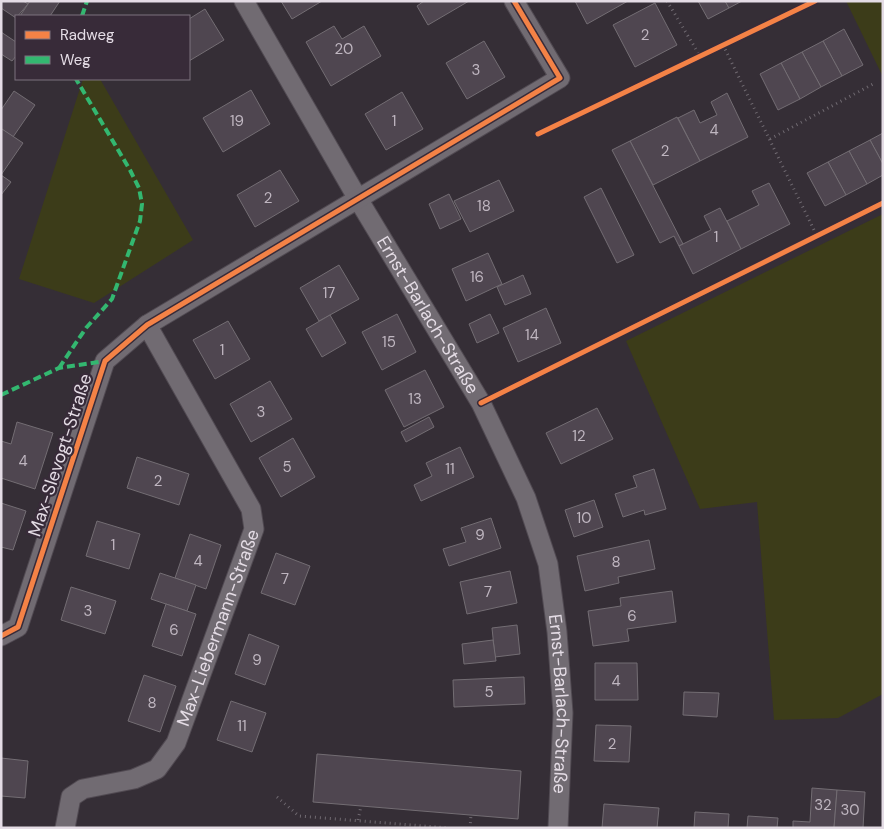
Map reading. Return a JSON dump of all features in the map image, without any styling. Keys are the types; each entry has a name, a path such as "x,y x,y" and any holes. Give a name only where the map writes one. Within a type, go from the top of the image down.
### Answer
{"street":[{"name":"Ernst-Barlach-Straße","path":"244,1 358,199 481,403 526,498 548,564 557,632 563,713 558,828"},
{"name":"Max-Slevogt-Straße","path":"1,636 18,627 105,361 147,325 560,78 514,1"},
{"name":"Max-Liebermann-Straße","path":"65,828 71,797 83,789 134,779 157,769 176,743 254,529 251,508 147,325"}],"path":[{"path":"667,1 700,56"},
{"path":"723,45 817,236"},
{"path":"770,139 875,84"},
{"path":"277,797 299,816 449,828"},
{"path":"358,820 361,806"},
{"path":"470,828 471,815"}],"shaded area":[{"path":"846,1 883,1 883,77"},
{"path":"83,80 101,80 193,240 94,303 19,279"},
{"path":"883,214 883,694 838,718 774,720 757,502 700,509 626,341"}],"building":[{"path":"1,1 23,1 28,4 19,15 15,15 15,17 1,8"},
{"path":"30,1 60,1 51,15 21,15"},
{"path":"281,1 322,1 292,19"},
{"path":"424,1 469,1 428,25 417,6"},
{"path":"575,1 628,1 587,24"},
{"path":"698,1 725,1 729,8 708,19"},
{"path":"725,1 742,1 729,8"},
{"path":"655,3 677,45 635,67 613,25"},
{"path":"205,9 224,40 190,60 190,18"},
{"path":"334,26 342,39 364,26 381,56 331,86 306,42"},
{"path":"844,29 863,65 842,76 823,41"},
{"path":"1,32 15,41 15,57 12,61 1,54"},
{"path":"484,41 505,77 467,99 446,63"},
{"path":"823,41 842,76 821,87 802,52"},
{"path":"802,52 821,87 800,99 781,63"},
{"path":"781,63 800,99 778,110 760,74"},
{"path":"251,90 270,124 223,152 203,118"},
{"path":"14,91 35,105 13,137 1,129 1,110"},
{"path":"402,92 423,129 386,150 365,114"},
{"path":"727,93 748,137 700,161 678,118 694,110 700,123 717,115 711,102"},
{"path":"677,117 700,161 653,185 630,141"},
{"path":"2,129 23,143 1,175 1,131"},
{"path":"883,133 883,164 870,140"},
{"path":"870,140 883,164 883,175 867,184 849,151"},
{"path":"630,141 683,244 679,246 674,236 660,243 612,150"},
{"path":"849,151 867,184 846,195 828,162"},
{"path":"828,162 846,195 825,206 807,173"},
{"path":"280,170 299,201 255,227 237,195"},
{"path":"1,175 11,182 1,195"},
{"path":"499,180 514,211 470,232 454,201"},
{"path":"769,183 790,224 741,249 727,221 759,205 752,191"},
{"path":"601,188 634,255 617,263 584,197"},
{"path":"449,194 461,219 440,229 429,204"},
{"path":"720,208 741,249 693,274 679,246 711,230 704,216"},
{"path":"488,253 502,284 466,301 452,269"},
{"path":"339,265 359,299 319,321 300,288"},
{"path":"523,275 531,294 505,305 497,287"},
{"path":"546,308 561,343 518,362 503,328"},
{"path":"397,314 416,352 382,370 362,332"},
{"path":"490,314 499,333 477,343 469,324"},
{"path":"330,315 346,343 322,357 306,329"},
{"path":"228,321 250,359 215,379 193,340"},
{"path":"425,370 444,407 404,427 385,390"},
{"path":"270,381 292,419 251,442 230,404"},
{"path":"597,408 613,439 561,464 546,433"},
{"path":"429,417 434,427 406,442 401,432"},
{"path":"17,422 53,433 35,489 1,478 1,441 11,444"},
{"path":"293,438 315,477 281,497 259,458"},
{"path":"460,447 474,477 421,501 414,485 432,476 426,463"},
{"path":"137,457 189,474 179,505 127,488"},
{"path":"654,469 666,509 645,515 644,510 623,517 615,494 637,487 633,476"},
{"path":"594,500 603,527 574,537 565,510"},
{"path":"1,503 26,511 13,550 1,547"},
{"path":"491,518 501,548 449,566 443,549 466,542 461,528"},
{"path":"97,521 140,534 129,569 86,556"},
{"path":"190,534 221,545 206,589 175,578"},
{"path":"649,540 655,569 618,577 619,583 585,591 577,556"},
{"path":"276,553 310,566 295,605 261,593"},
{"path":"510,571 517,603 467,614 460,582"},
{"path":"160,573 196,585 187,611 151,599"},
{"path":"71,587 116,601 105,634 61,620"},
{"path":"672,591 676,622 627,629 629,641 593,646 588,611 621,606 620,598"},
{"path":"166,604 196,614 182,656 152,646"},
{"path":"517,625 520,654 495,657 492,628"},
{"path":"249,634 279,646 265,685 235,674"},
{"path":"493,640 496,661 464,664 462,644"},
{"path":"595,663 637,663 638,700 595,700"},
{"path":"144,675 176,686 160,732 128,721"},
{"path":"524,677 525,704 454,707 453,680"},
{"path":"684,692 719,693 717,717 683,715"},
{"path":"231,701 266,713 252,752 217,740"},
{"path":"596,725 631,726 629,762 594,761"},
{"path":"317,754 521,771 518,819 313,802"},
{"path":"1,758 28,761 25,798 1,796"},
{"path":"812,788 837,790 834,828 793,828 793,821 810,822"},
{"path":"837,790 865,792 863,828 834,828"},
{"path":"604,804 659,808 657,828 602,828"},
{"path":"695,812 729,814 728,828 694,828"},
{"path":"748,816 778,818 777,828 747,828"}],"marked path":[{"path":"82,15 87,1"},
{"path":"59,368 86,328 112,299 140,221 142,204 139,188 130,170 77,80"},
{"path":"1,395 59,368 105,361"}],"cycle path":[{"path":"1,636 18,627 105,361 147,325 560,78 514,1"},
{"path":"538,134 815,1"},
{"path":"481,403 883,203"}]}
